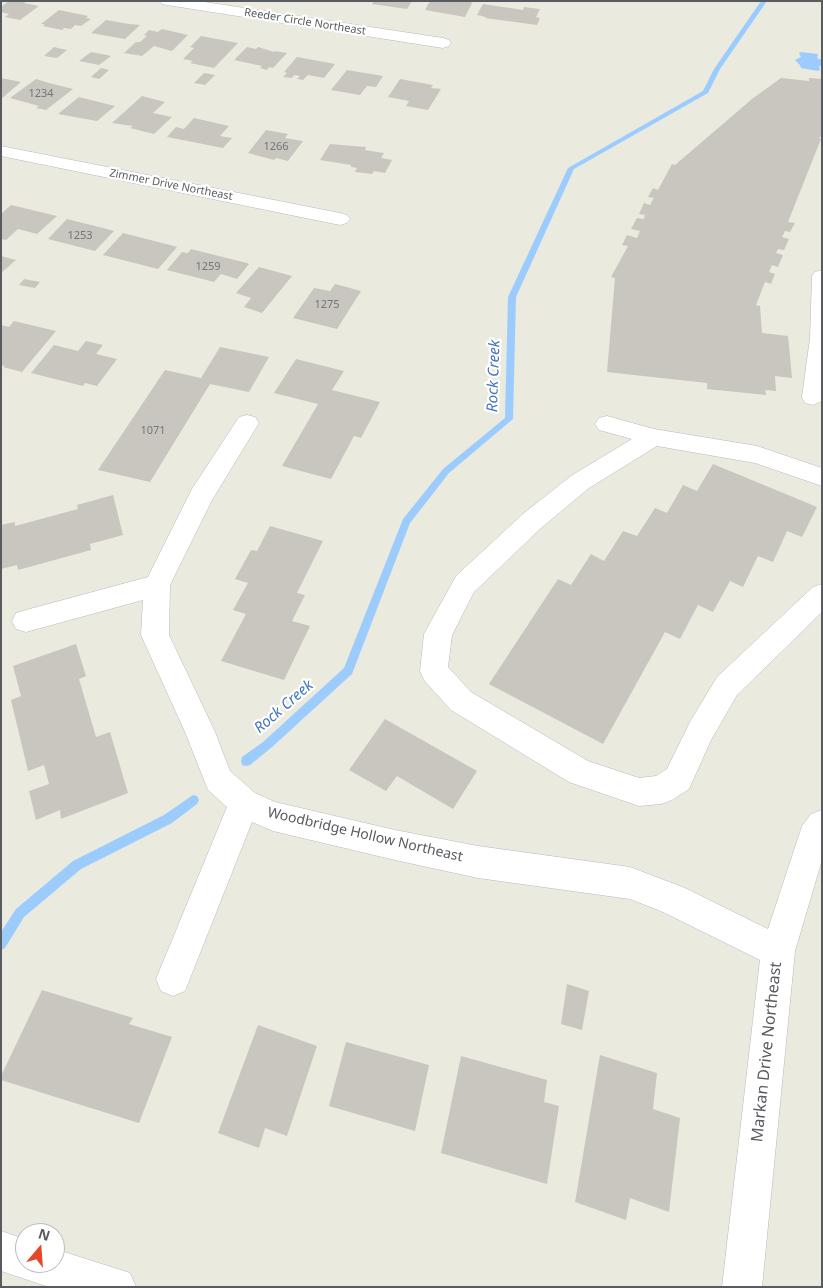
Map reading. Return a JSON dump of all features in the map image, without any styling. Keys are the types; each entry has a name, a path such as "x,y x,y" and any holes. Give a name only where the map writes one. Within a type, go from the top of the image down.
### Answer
{"street":[{"name":"Reeder Circle Northeast","path":"166,1 443,43"},
{"name":"Zimmer Drive Northeast","path":"1,152 340,219"},
{"path":"813,397 821,338 822,276"},
{"name":"Woodbridge Hollow Northeast","path":"247,423 201,496 157,585 156,635 200,732 219,780 244,803 273,816 478,862 630,884 673,900 778,951"},
{"path":"607,424 654,437 757,455 822,477"},
{"path":"654,437 580,482 532,522 465,584 438,634 434,671 461,701 580,772 639,792 661,790 678,779 700,731 727,686 822,595"},
{"path":"26,621 157,585"},
{"path":"173,979 244,803"},
{"name":"Markan Drive Northeast","path":"742,1287 778,951 813,837 822,825"},
{"path":"1,1251 15,1256"},
{"path":"65,1272 116,1287"}],"water":[{"path":"799,53 818,54 817,58 822,60 822,66 819,66 820,70 801,68 795,60 801,57"}],"building":[{"path":"9,1 27,1 24,3 39,6 20,20 5,17 9,14 1,12 1,7"},
{"path":"374,1 412,1 407,9 372,4"},
{"path":"430,1 470,1 472,3 465,17 425,10"},
{"path":"483,4 523,10 524,7 540,9 536,17 540,18 537,25 485,18 477,15"},
{"path":"59,10 88,16 86,18 91,19 81,26 75,25 71,29 64,28 62,30 41,24"},
{"path":"106,20 140,25 125,39 91,33"},
{"path":"162,29 188,35 172,51 154,46 142,56 124,53 136,42 140,42 147,36 144,35 149,30 158,32"},
{"path":"201,36 238,43 214,68 190,63 193,61 183,59 194,48 190,47"},
{"path":"54,47 67,50 57,58 44,56"},
{"path":"247,47 256,49 258,47 274,52 287,53 273,68 269,67 267,70 260,68 262,66 234,60"},
{"path":"91,52 111,56 99,65 79,61"},
{"path":"297,57 335,64 324,78 308,75 303,80 297,79 300,76 294,75 292,78 283,77 287,73 284,72"},
{"path":"101,68 109,70 99,79 91,77"},
{"path":"347,70 383,76 376,87 367,86 360,95 331,90"},
{"path":"204,73 215,75 205,85 194,83"},
{"path":"1,78 21,82 1,99"},
{"path":"781,78 809,81 809,78 822,79 822,135 819,138 821,139 788,222 795,223 790,232 785,231 782,237 789,239 784,250 778,249 776,253 783,255 778,267 772,265 769,272 775,274 771,284 765,282 756,305 760,306 762,333 788,336 792,378 775,376 776,391 765,390 766,395 707,389 707,383 607,372 615,278 611,277 628,246 622,245 627,235 637,238 640,231 631,229 637,218 644,219 645,215 639,214 644,203 650,205 654,198 648,197 653,188 658,190 672,164 675,165 752,99"},
{"path":"36,79 73,89 46,110 36,108 39,106 10,98"},
{"path":"400,79 433,85 431,88 441,89 428,110 406,106 409,101 388,97"},
{"path":"142,96 165,102 153,113 172,117 154,134 130,128 133,126 112,123"},
{"path":"79,97 115,106 97,121 58,114"},
{"path":"194,118 229,126 220,136 232,138 223,148 167,137 176,127 184,129"},
{"path":"266,130 288,134 285,138 303,141 288,161 276,158 274,160 248,153"},
{"path":"330,144 366,147 365,150 384,153 381,158 392,160 385,173 374,171 372,174 355,172 357,168 351,167 351,165 320,160"},
{"path":"11,205 57,216 37,234 18,229 6,240 1,239 1,214"},
{"path":"67,219 114,231 95,251 48,239"},
{"path":"123,233 177,247 158,269 103,255"},
{"path":"191,249 249,264 237,279 221,274 214,282 167,270 182,252 188,253"},
{"path":"1,256 16,260 1,273"},
{"path":"259,267 292,276 262,313 244,307 251,298 236,293"},
{"path":"24,279 40,282 35,288 19,285"},
{"path":"335,284 361,291 337,329 293,318 314,288 330,291"},
{"path":"14,321 56,331 22,372 1,365 1,325 9,327"},
{"path":"86,341 103,345 96,354 117,359 97,386 85,383 83,386 31,373 54,345 78,351"},
{"path":"220,347 269,357 249,392 210,384 150,482 98,470 165,370 201,378"},
{"path":"296,359 344,371 332,390 380,402 361,438 354,436 331,479 282,466 318,404 274,393"},
{"path":"713,464 817,507 802,537 787,531 773,562 758,556 743,587 730,581 713,612 698,605 680,639 665,632 603,744 489,684 558,579 571,585 591,554 604,561 623,531 637,536 655,508 667,513 683,485 697,491"},
{"path":"113,495 123,535 90,544 91,550 18,570 17,565 1,569 1,525 15,522 15,526 78,509 77,505"},
{"path":"270,526 323,541 297,593 305,595 292,621 310,626 284,680 221,661 246,614 233,610 248,583 235,579 251,550 257,551"},
{"path":"76,644 86,676 79,679 96,737 110,732 128,793 61,819 60,810 36,820 29,791 49,784 44,765 28,771 11,700 21,696 13,666"},
{"path":"385,719 477,771 453,809 397,776 386,791 349,770"},
{"path":"567,984 589,991 582,1030 561,1024"},
{"path":"42,990 133,1018 129,1024 172,1037 139,1123 1,1080 1,1076"},
{"path":"258,1025 317,1046 287,1136 265,1128 259,1148 218,1133"},
{"path":"346,1042 429,1065 415,1131 329,1106"},
{"path":"600,1055 657,1073 653,1109 680,1118 669,1212 630,1198 626,1220 575,1202"},
{"path":"461,1056 547,1080 544,1102 559,1106 547,1184 441,1153"}],"waterway":[{"name":"Rock Creek","path":"246,761 267,745 348,671 406,521 446,471 509,419 512,297 571,168 706,92 717,69 764,1"},
{"name":"Rock Creek","path":"1,944 20,913 77,865 168,819 193,800"}]}
